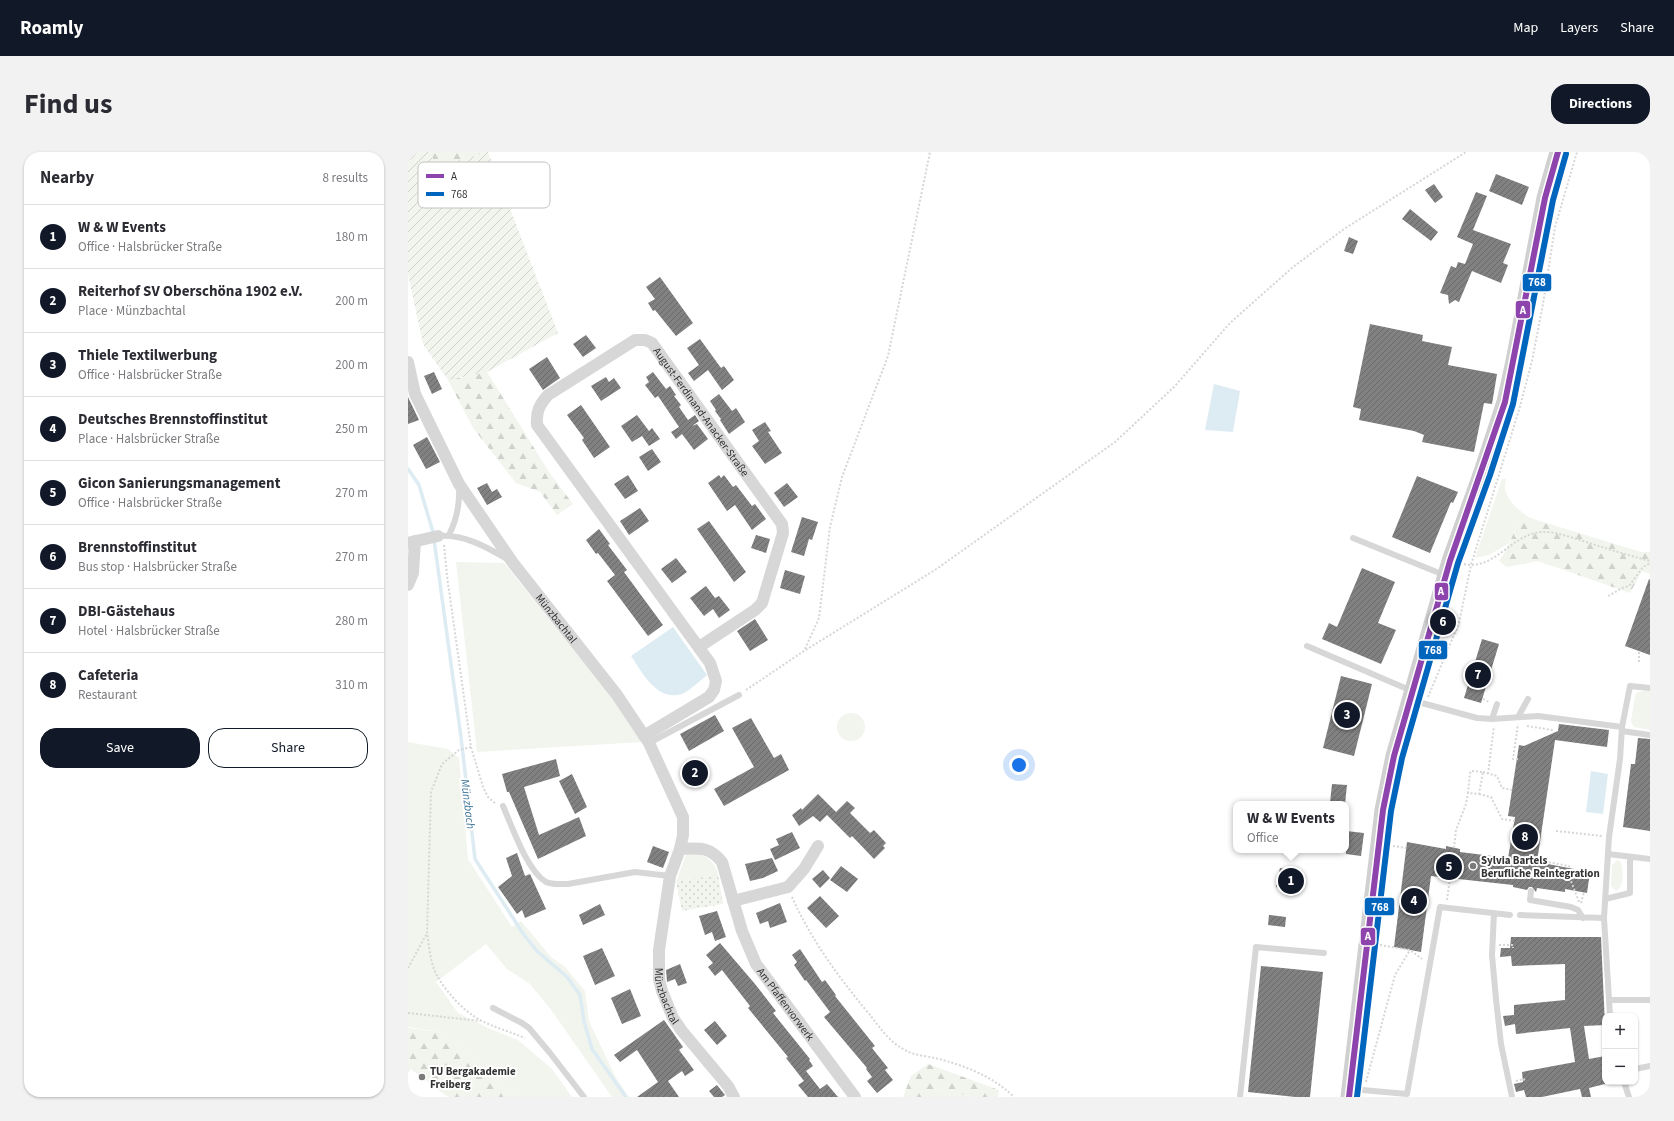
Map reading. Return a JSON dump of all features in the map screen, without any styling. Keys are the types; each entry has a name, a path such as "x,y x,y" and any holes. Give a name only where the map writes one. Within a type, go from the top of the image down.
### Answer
{"main road":[{"path":"1353,1092 1383,810 1394,756 1416,698 1448,568 1505,402 1545,198 1558,152"}],"street":[{"name":"August-Ferdinand-Anacker-Straße","path":"647,740 708,697 714,690 716,681 715,676 710,663 699,647 643,573 537,425 538,411 541,403 548,395 635,340 646,340 652,343 782,524 783,533 762,603 755,610 699,647"},
{"name":"Münzbachtal","path":"408,362 415,394 459,484 513,563 617,695 647,740 683,817 683,835 680,849 670,876 659,950 659,979 662,991 673,1018 728,1086 734,1097"},
{"path":"408,585 413,574 411,542 438,537"},
{"path":"733,901 788,887 804,869 818,846"},
{"name":"Am Pfaffenvorwerk","path":"680,849 700,848 710,850 717,855 724,865 742,931 756,964 855,1097"}],"lane":[{"path":"438,537 456,521 460,501 459,484"},
{"path":"438,537 472,541 513,563"},
{"path":"1353,538 1448,568"},
{"path":"1307,646 1416,698 1477,718 1492,719 1538,716 1622,729 1650,735"},
{"path":"1610,1013 1604,918 1609,837 1622,729 1630,686 1650,688"},
{"path":"647,740 739,695"},
{"path":"1518,717 1528,699"},
{"path":"1492,719 1497,704"},
{"path":"503,806 526,857 539,876 547,882 568,884 635,872 670,876"},
{"path":"1608,854 1650,858"},
{"path":"1605,899 1630,893 1630,857"},
{"path":"1531,891 1530,900 1570,907 1578,910 1583,918"},
{"path":"1353,1092 1407,1094 1440,907 1510,914"},
{"path":"1494,913 1492,955 1502,1044 1512,1097"},
{"path":"1520,915 1604,918"},
{"path":"1240,1097 1256,947 1324,953"},
{"path":"1609,1000 1650,1000"},
{"path":"492,1008 522,1023 550,1053 584,1097"},
{"path":"1638,1068 1650,1066"},
{"path":"1625,1085 1629,1097"}],"path":[{"path":"804,650 818,618 830,527 842,477 888,356 930,152"},
{"path":"739,695 804,650 935,570 1115,442 1174,387 1230,323 1293,267 1344,229 1466,152"},
{"path":"1416,698 1458,623 1470,565 1519,410 1532,361 1555,227 1577,152"},
{"path":"1448,568 1487,562 1530,534 1542,532 1568,537 1650,562"},
{"path":"438,537 444,547 471,748 483,787 488,797 496,804 503,806"},
{"path":"1608,596 1622,588 1629,586 1643,567 1650,562"},
{"path":"1638,662 1639,651"},
{"path":"1518,717 1513,759 1518,759"},
{"path":"1488,774 1494,728 1492,719"},
{"path":"1518,725 1552,730 1554,733"},
{"path":"471,748 459,750 442,764 431,792 427,932 429,952 436,973 447,990 464,1009 482,1021 541,1044"},
{"path":"1479,794 1483,772"},
{"path":"1454,848 1455,834 1466,804 1470,773 1483,772 1497,776 1502,788 1512,790"},
{"path":"1468,793 1491,797 1502,819 1514,821"},
{"path":"1556,831 1609,837"},
{"path":"1391,852 1393,839"},
{"path":"1392,846 1406,848"},
{"path":"1537,860 1569,866 1571,881 1581,905 1584,892"},
{"path":"1446,908 1450,879"},
{"path":"788,887 801,918 833,967 890,1039 907,1052 960,1065 984,1076 1004,1087 1014,1097"},
{"path":"408,968 427,932"},
{"path":"1378,952 1379,944 1410,950 1422,960"},
{"path":"1492,945 1513,945 1513,948"},
{"path":"1353,1092 1367,1081 1395,975 1410,950"},
{"path":"408,1014 482,1021"}],"green space":[{"path":"408,152 431,152 434,162 418,162 418,208 510,208 558,333 487,372 448,380 423,344 408,274"},
{"path":"431,152 488,152 453,162 434,162"},
{"path":"488,152 492,162 453,162"},
{"path":"487,372 549,472 573,504 557,515 540,492 516,483 473,428 448,380"},
{"path":"1502,479 1506,479 1505,487 1508,498 1518,509 1530,518 1518,524 1508,544 1489,555 1475,558"},
{"path":"1530,518 1641,552 1650,552 1650,574 1642,571 1630,593 1538,561 1507,567 1499,561 1504,554 1518,524"},
{"path":"456,562 504,563 619,706 642,742 477,752"},
{"path":"1645,690 1650,691 1650,730 1634,727 1631,722 1635,696 1637,693"},
{"path":"851,713 861,717 865,727 861,737 851,741 841,737 837,727 841,717"},
{"path":"408,742 448,749 459,758 468,859 512,927 521,921 551,957 565,967 585,991 589,1021 616,1078 629,1097 612,1097 552,1011 530,984 507,969 486,944 436,982 458,1013 488,1028 518,1040 552,1069 572,1097 517,1097 439,1032 408,1027"},
{"path":"692,852 709,859 717,870 718,874 676,882 686,855"},
{"path":"1617,860 1620,861 1623,873 1621,886 1616,891 1611,886 1612,865"},
{"path":"718,874 723,904 682,911 676,882"},
{"path":"408,1028 439,1032 517,1097 448,1097 411,1069 408,1073"},
{"path":"928,1064 999,1090 998,1097 974,1097 937,1088 932,1097 903,1097 911,1076"},
{"path":"937,1088 974,1097 932,1097"}],"shaded area":[{"path":"1214,384 1240,391 1233,432 1205,430"},
{"path":"673,627 707,675 685,693 673,695 665,694 651,684 631,656"},
{"path":"1591,771 1608,774 1603,814 1586,812"}],"building":[{"path":"1496,174 1529,187 1522,205 1489,191"},
{"path":"1434,184 1443,197 1435,203 1425,190"},
{"path":"1476,192 1487,196 1473,230 1511,244 1503,263 1508,265 1501,283 1472,271 1459,302 1455,300 1449,304 1448,295 1440,293 1451,266 1456,268 1458,262 1465,264 1473,244 1457,237"},
{"path":"1410,209 1438,232 1431,241 1402,219"},
{"path":"1349,237 1358,241 1353,254 1344,251"},
{"path":"660,277 693,323 676,336 655,310 653,311 648,303 655,299 646,287"},
{"path":"1370,324 1423,335 1422,341 1452,347 1448,365 1497,374 1492,404 1484,403 1474,452 1422,442 1424,435 1414,431 1359,420 1361,409 1353,407"},
{"path":"586,335 596,348 583,357 573,344"},
{"path":"700,339 721,368 724,366 734,380 722,390 708,370 694,381 688,373 699,365 687,348"},
{"path":"547,357 560,378 543,390 529,369"},
{"path":"434,372 442,389 432,394 424,376"},
{"path":"653,372 666,389 670,386 676,395 674,396 681,405 679,407 688,420 695,415 699,421 692,426 697,424 708,439 694,450 682,434 676,439 671,432 679,427 658,396 655,398 645,385 649,382 646,377"},
{"path":"606,377 609,382 614,378 621,388 601,401 591,386"},
{"path":"719,394 732,411 736,408 745,422 729,434 710,401"},
{"path":"408,397 419,420 408,424"},
{"path":"581,405 610,447 594,458 582,440 584,438 567,415"},
{"path":"637,415 649,431 652,428 660,439 649,446 642,436 632,442 621,426"},
{"path":"765,422 771,431 768,432 782,453 765,464 752,446 759,441 752,430"},
{"path":"427,437 440,462 426,469 413,445"},
{"path":"652,449 661,462 648,471 639,457"},
{"path":"628,475 638,491 625,499 614,484"},
{"path":"719,475 721,478 724,475 733,487 736,485 752,506 755,504 766,519 752,530 735,505 727,511 708,483"},
{"path":"1417,476 1458,492 1453,503 1451,502 1430,553 1392,537"},
{"path":"487,483 492,492 497,489 502,497 487,505 477,488"},
{"path":"787,483 798,497 784,507 774,493"},
{"path":"640,508 649,521 629,535 620,521"},
{"path":"802,517 818,522 812,540 809,539 804,556 791,552"},
{"path":"709,521 746,572 734,582 697,529"},
{"path":"599,529 610,544 608,545 627,570 624,572 663,625 648,636 607,581 615,575 598,553 596,554 586,540"},
{"path":"756,535 770,539 766,553 751,548"},
{"path":"676,558 687,572 672,583 661,569"},
{"path":"1362,568 1395,582 1378,623 1396,630 1381,664 1322,639 1329,623 1337,627"},
{"path":"785,570 805,576 800,594 780,588"},
{"path":"1649,579 1650,580 1650,655 1625,646"},
{"path":"706,586 715,598 719,596 730,610 719,618 713,609 704,616 690,598"},
{"path":"755,619 768,640 750,651 737,631"},
{"path":"1482,639 1499,644 1481,703 1464,698"},
{"path":"1341,676 1372,684 1354,756 1323,748"},
{"path":"715,715 724,731 689,751 680,734"},
{"path":"751,718 774,758 781,754 789,770 724,806 714,789 754,767 732,728"},
{"path":"1559,724 1609,730 1607,747 1555,740 1537,862 1590,872 1587,893 1565,889 1565,892 1537,888 1536,892 1532,887 1529,887 1527,890 1513,887 1513,885 1431,876 1421,952 1394,947 1407,842 1446,849 1446,846 1460,849 1460,852 1508,858 1515,817 1508,816 1519,745 1524,746 1558,731"},
{"path":"1638,738 1650,739 1650,831 1623,827 1631,764 1635,764"},
{"path":"696,758 708,780 693,788 682,766"},
{"path":"556,759 560,776 524,787 539,835 579,817 586,836 538,859 509,792 507,792 502,774"},
{"path":"572,774 587,807 575,814 559,781"},
{"path":"1332,784 1347,785 1345,801 1330,801"},
{"path":"818,794 836,812 847,801 855,808 850,813 870,833 874,830 886,843 883,846 885,848 874,859 852,836 850,838 827,815 820,822 813,816 799,826 792,815 801,808 802,810"},
{"path":"1349,831 1364,833 1361,856 1346,854 1349,853"},
{"path":"792,832 800,848 775,860 770,849 779,845 776,839"},
{"path":"653,846 669,852 663,868 647,862"},
{"path":"517,853 525,876 530,874 546,909 525,918 522,910 517,914 498,887 512,876 506,858"},
{"path":"772,858 778,871 763,878 750,881 745,864"},
{"path":"841,866 858,879 847,892 830,880"},
{"path":"1280,868 1298,872 1294,891 1276,887"},
{"path":"823,870 830,878 820,888 812,879"},
{"path":"820,896 839,916 826,928 807,908"},
{"path":"780,903 787,922 770,928 768,921 760,924 756,913"},
{"path":"600,904 605,915 583,925 579,915"},
{"path":"717,911 726,937 715,941 712,932 705,935 699,916"},
{"path":"1269,915 1286,917 1285,927 1268,925"},
{"path":"1511,937 1601,937 1604,1013 1602,1013 1602,1025 1584,1026 1589,1059 1602,1057 1602,1085 1589,1088 1591,1097 1582,1097 1580,1089 1542,1097 1526,1097 1524,1090 1516,1092 1514,1084 1523,1082 1522,1072 1575,1062 1570,1028 1516,1034 1515,1024 1505,1026 1503,1016 1514,1015 1514,1005 1565,1000 1565,964 1512,966 1511,956 1500,957 1501,948 1510,948"},
{"path":"720,943 776,1011 773,1013 810,1059 809,1060 813,1066 806,1071 820,1089 827,1084 838,1097 808,1097 798,1085 804,1081 786,1058 788,1057 748,1008 750,1006 722,970 715,976 708,967 713,963 706,955"},
{"path":"602,948 615,976 595,985 583,956"},
{"path":"800,949 822,982 825,980 836,995 835,996 875,1046 872,1048 888,1068 885,1070 893,1080 877,1093 867,1081 872,1077 866,1069 867,1068 824,1017 830,1012 794,965 797,962 792,955"},
{"path":"680,964 687,983 678,986 675,979 667,982 666,970"},
{"path":"1261,966 1323,972 1310,1097 1295,1097 1248,1092"},
{"path":"630,989 641,1016 622,1024 611,998"},
{"path":"664,1020 683,1047 679,1050 694,1070 685,1076 682,1071 668,1081 679,1097 637,1097 658,1082 637,1050 620,1062 614,1055"},
{"path":"715,1021 727,1036 717,1045 704,1030"},
{"path":"717,1085 725,1095 722,1097 714,1097 709,1091"}],"waterway":[{"name":"Münzbach","path":"408,469 419,485 433,532 461,737 475,859 524,935 537,951 567,977 580,995 584,1021 592,1049 626,1097"}],"transit line":[{"name":"A","path":"1349,1097 1383,810 1394,756 1450,561 1505,402 1545,198 1558,152"},
{"name":"768","path":"1357,1097 1391,811 1402,758 1458,563 1490,475 1513,404 1553,200 1566,154"}],"place":[{"name":"Brennstoffinstitut","path":"1443,622"},
{"name":"DBI-Gästehaus","path":"1478,675"},
{"name":"Thiele Textilwerbung","path":"1347,715"},
{"name":"Reiterhof SV Oberschöna 1902 e.V.","path":"695,773"},
{"name":"Cafeteria","path":"1525,837"},
{"name":"Sylvia Bartels Berufliche Reintegration","path":"1473,866"},
{"name":"Gicon Sanierungsmanagement","path":"1449,867"},
{"name":"W & W Events","path":"1291,881"},
{"name":"Deutsches Brennstoffinstitut","path":"1414,901"},
{"name":"TU Bergakademie Freiberg","path":"422,1077"}]}
